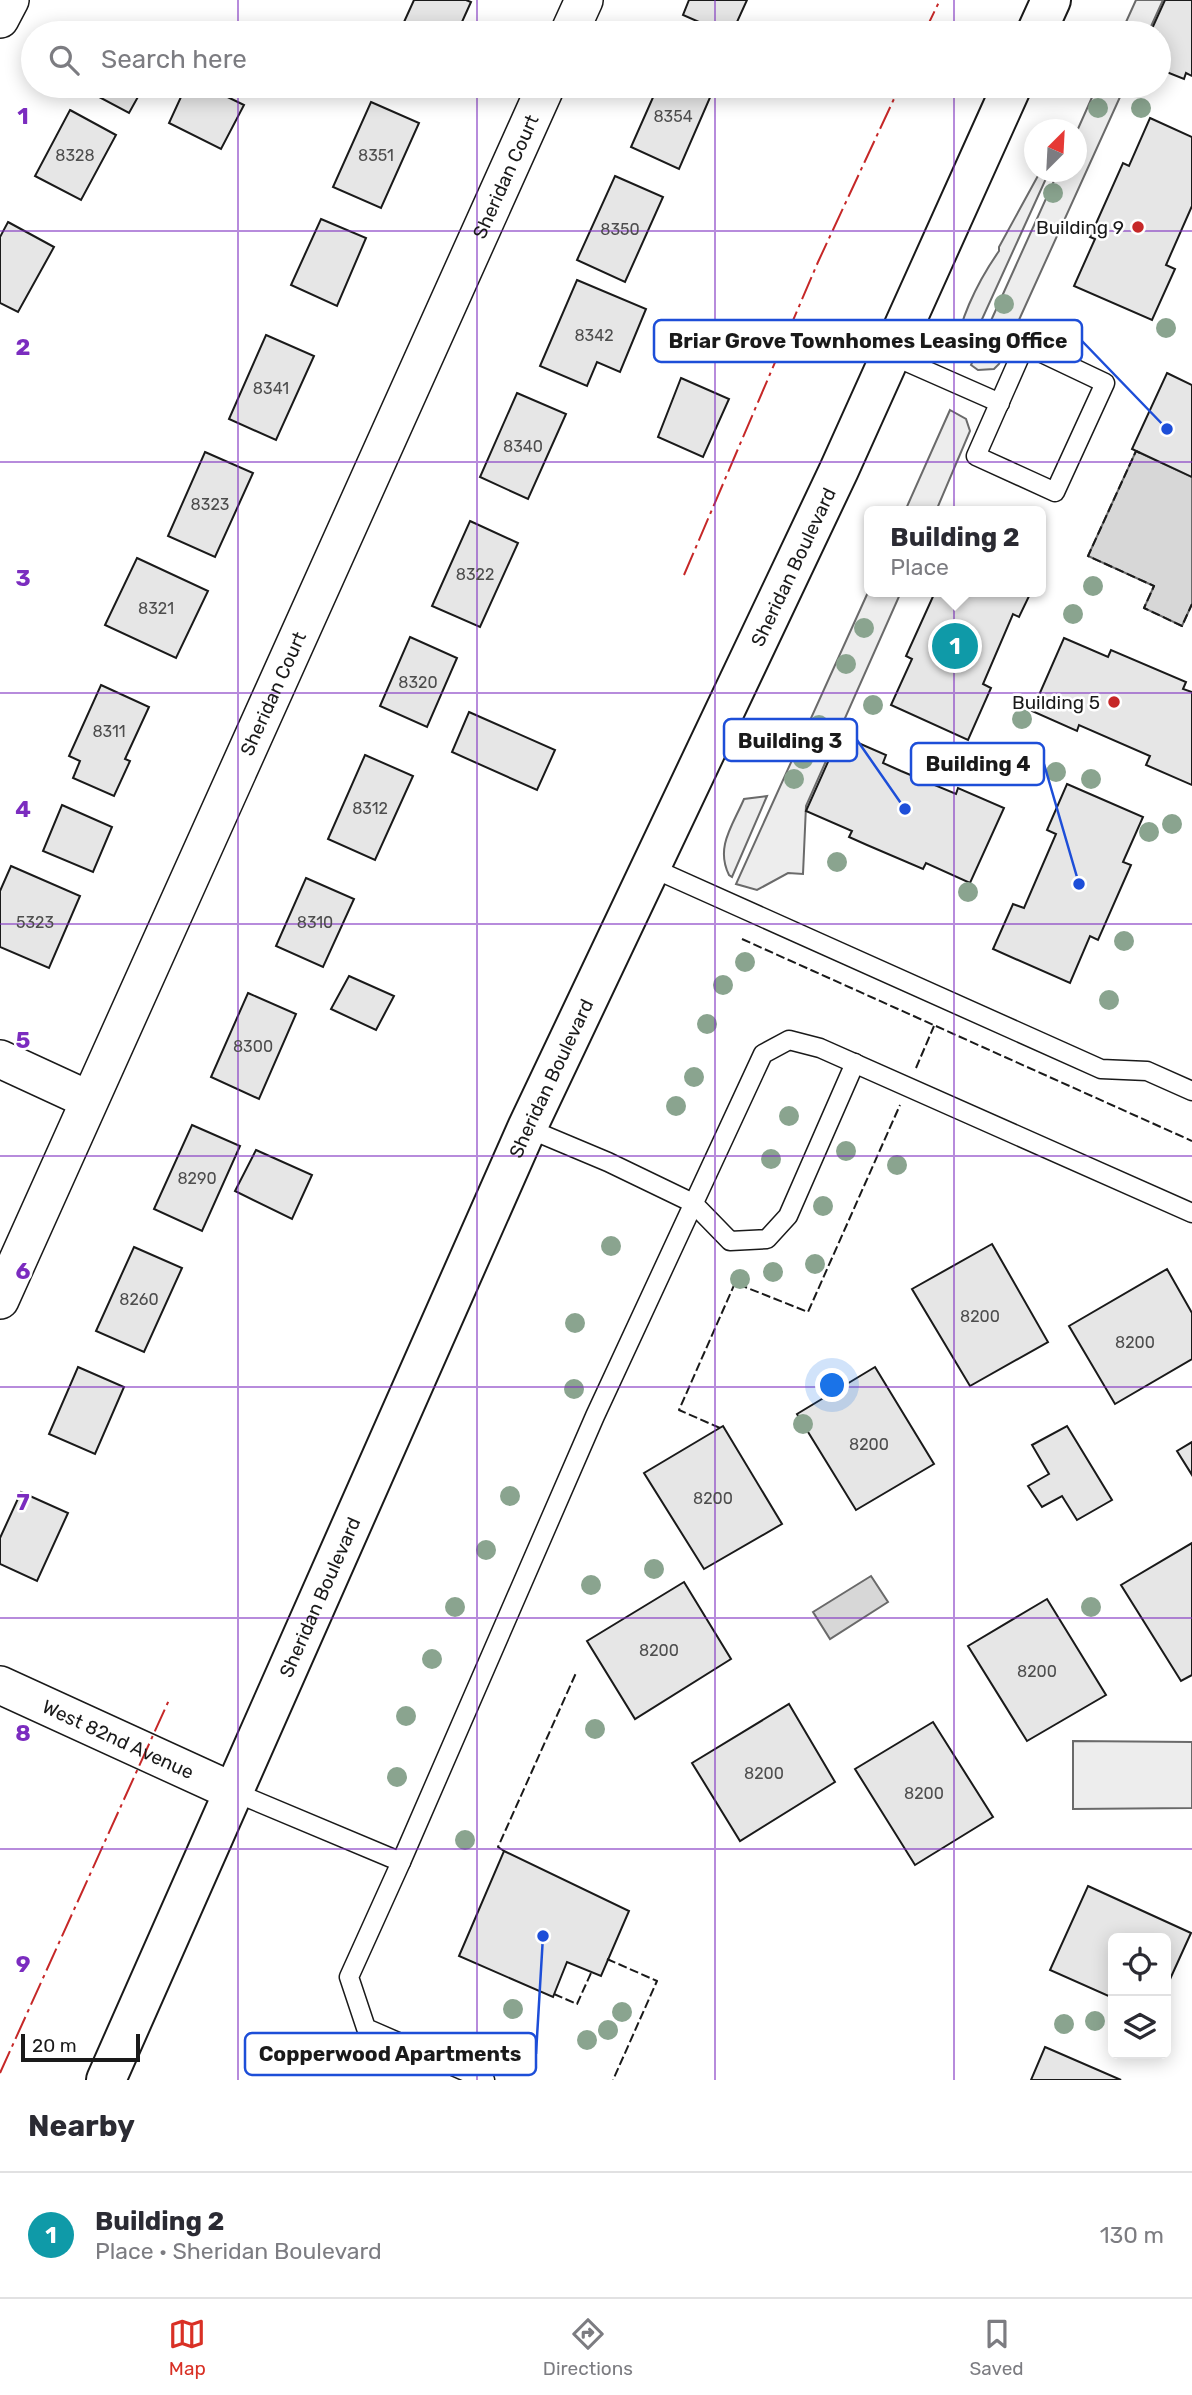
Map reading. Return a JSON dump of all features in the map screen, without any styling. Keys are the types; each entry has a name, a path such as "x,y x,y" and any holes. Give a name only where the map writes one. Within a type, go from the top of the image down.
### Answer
{"main road":[{"path":"1041,21 1051,0"},
{"name":"Sheridan Boulevard","path":"106,2080 527,1128 839,470 1007,98"}],"street":[{"path":"0,19 10,0"},
{"path":"574,21 584,0"},
{"name":"Sheridan Court","path":"0,1300 541,98"},
{"path":"0,1059 89,1100"},
{"name":"West 82nd Avenue","path":"0,1685 234,1792"}],"lane":[{"path":"1025,345 1105,383 1055,492 976,456 1000,403 1025,345"},
{"path":"891,355 1000,403"},
{"path":"650,867 1101,1069 1147,1071 1192,1091"},
{"path":"485,2080 366,2028 349,1977 595,1416 763,1054 789,1040 820,1048 1192,1213"},
{"path":"527,1128 608,1162 693,1203 730,1241 767,1239 788,1216 855,1063"},
{"path":"234,1792 401,1862"}],"shaded area":[{"path":"1136,0 1163,0 1153,21 1126,21"},
{"path":"1092,98 1120,98 1087,170 1087,119 1082,119"},
{"path":"1035,182 1044,182 963,361 959,350 959,336 963,321"},
{"path":"1053,182 1081,182 999,364 994,369 978,370 971,365"},
{"path":"950,410 966,419 970,431 938,506 907,506"},
{"path":"1136,451 1192,477 1192,604 1182,626 1144,608 1154,586 1088,556"},
{"path":"866,597 899,597 806,806 803,874 788,873 757,890 736,884"},
{"path":"767,796 732,877 725,865 727,836 744,799"},
{"path":"871,1576 888,1602 830,1639 813,1612"},
{"path":"1073,1741 1192,1742 1192,1808 1073,1809"}],"building":[{"path":"414,0 471,2 462,21 404,21"},
{"path":"689,0 747,0 737,21 697,21 683,15"},
{"path":"1165,0 1192,0 1192,76 1186,73 1184,79 1171,74 1171,21 1155,21"},
{"path":"101,98 137,98 129,113"},
{"path":"180,98 230,98 244,105 221,149 169,123"},
{"path":"653,98 710,98 679,169 631,147"},
{"path":"371,102 419,123 381,208 333,187"},
{"path":"70,110 116,135 81,200 35,176"},
{"name":"Building 9","path":"1150,118 1192,137 1192,206 1166,265 1175,269 1152,320 1074,286 1095,239 1090,237 1123,163 1129,166"},
{"path":"615,176 663,197 625,282 577,260"},
{"path":"321,219 366,238 337,306 291,285"},
{"path":"8,222 54,247 18,312 0,303 0,237"},
{"path":"577,280 646,309 620,372 597,362 587,386 540,366"},
{"path":"266,335 314,356 276,440 229,419"},
{"path":"1167,373 1192,385 1192,477 1132,449"},
{"path":"681,378 729,399 703,457 658,437"},
{"path":"517,393 566,414 528,499 480,477"},
{"path":"205,452 253,473 215,557 168,536"},
{"path":"470,521 518,543 480,627 432,606"},
{"path":"137,558 208,591 176,658 105,625"},
{"path":"933,597 1029,597 1019,617 1013,614 983,684 991,688 968,740 891,705 912,659 906,656"},
{"path":"410,637 457,658 427,727 380,706"},
{"name":"Building 5","path":"1064,638 1108,657 1111,650 1186,682 1183,689 1192,692 1192,785 1146,765 1150,756 1079,725 1077,731 1032,711"},
{"path":"101,685 149,707 125,759 130,761 114,796 73,778 80,761 69,756"},
{"path":"469,712 555,750 537,790 452,752"},
{"path":"840,735 886,755 883,763 956,794 958,788 1004,808 970,883 926,863 923,869 867,845 849,837 852,831 806,811"},
{"path":"365,755 413,776 375,860 328,839"},
{"path":"1067,784 1143,817 1123,862 1131,865 1098,940 1090,936 1070,983 993,949 1013,904 1024,908 1056,834 1047,830"},
{"path":"62,805 112,827 93,872 43,851"},
{"path":"11,866 80,896 49,968 0,947 0,891"},
{"path":"306,878 354,899 323,967 276,946"},
{"path":"349,976 394,996 376,1030 331,1009"},
{"path":"248,993 296,1014 259,1099 211,1077"},
{"path":"192,1125 240,1146 202,1231 154,1209"},
{"path":"256,1150 312,1175 292,1219 235,1191"},
{"path":"992,1244 1048,1342 970,1386 912,1289"},
{"path":"134,1247 182,1268 144,1352 96,1331"},
{"path":"1167,1269 1192,1313 1192,1359 1115,1404 1069,1326"},
{"path":"78,1367 124,1387 95,1454 49,1434"},
{"path":"875,1367 934,1464 856,1510 797,1414"},
{"path":"723,1426 782,1524 704,1569 644,1473"},
{"path":"1067,1426 1112,1500 1077,1520 1062,1496 1042,1507 1028,1486 1049,1474 1032,1445"},
{"path":"1192,1442 1192,1475 1177,1451"},
{"path":"21,1492 68,1513 37,1581 0,1564 0,1538"},
{"path":"1192,1543 1192,1675 1181,1681 1121,1585"},
{"path":"684,1582 731,1659 635,1719 587,1641"},
{"path":"1047,1599 1106,1695 1027,1741 968,1646"},
{"path":"789,1704 835,1782 740,1841 692,1763"},
{"path":"933,1722 993,1817 915,1865 855,1769"},
{"path":"504,1851 629,1911 601,1976 567,1962 553,1997 459,1956"},
{"path":"1088,1886 1191,1933 1171,1977 1171,1933 1108,1933 1108,1996 1050,1970"},
{"path":"1045,2047 1121,2080 1031,2080"}],"fence":[{"path":"1140,453 1136,451 1088,556 1154,586 1144,608 1182,626 1192,604"},
{"path":"742,939 1192,1141"},
{"path":"916,1068 934,1026"},
{"path":"720,1428 679,1410 735,1283 808,1312 900,1105"},
{"path":"504,1851 498,1847 576,1673"},
{"path":"607,1959 657,1981 613,2080"},
{"path":"554,1994 577,2004 591,1973"}],"power":[{"path":"930,21 940,0"},
{"path":"684,575 818,262 894,98"},
{"path":"0,2073 169,1700"}],"place":[{"name":"Building 9","path":"1138,227"},
{"name":"Briar Grove Townhomes Leasing Office","path":"1167,429"},
{"name":"Building 2","path":"955,646"},
{"name":"Building 5","path":"1114,702"},
{"name":"Building 3","path":"905,809"},
{"name":"Building 4","path":"1079,884"},
{"name":"Copperwood Apartments","path":"543,1936"}]}
